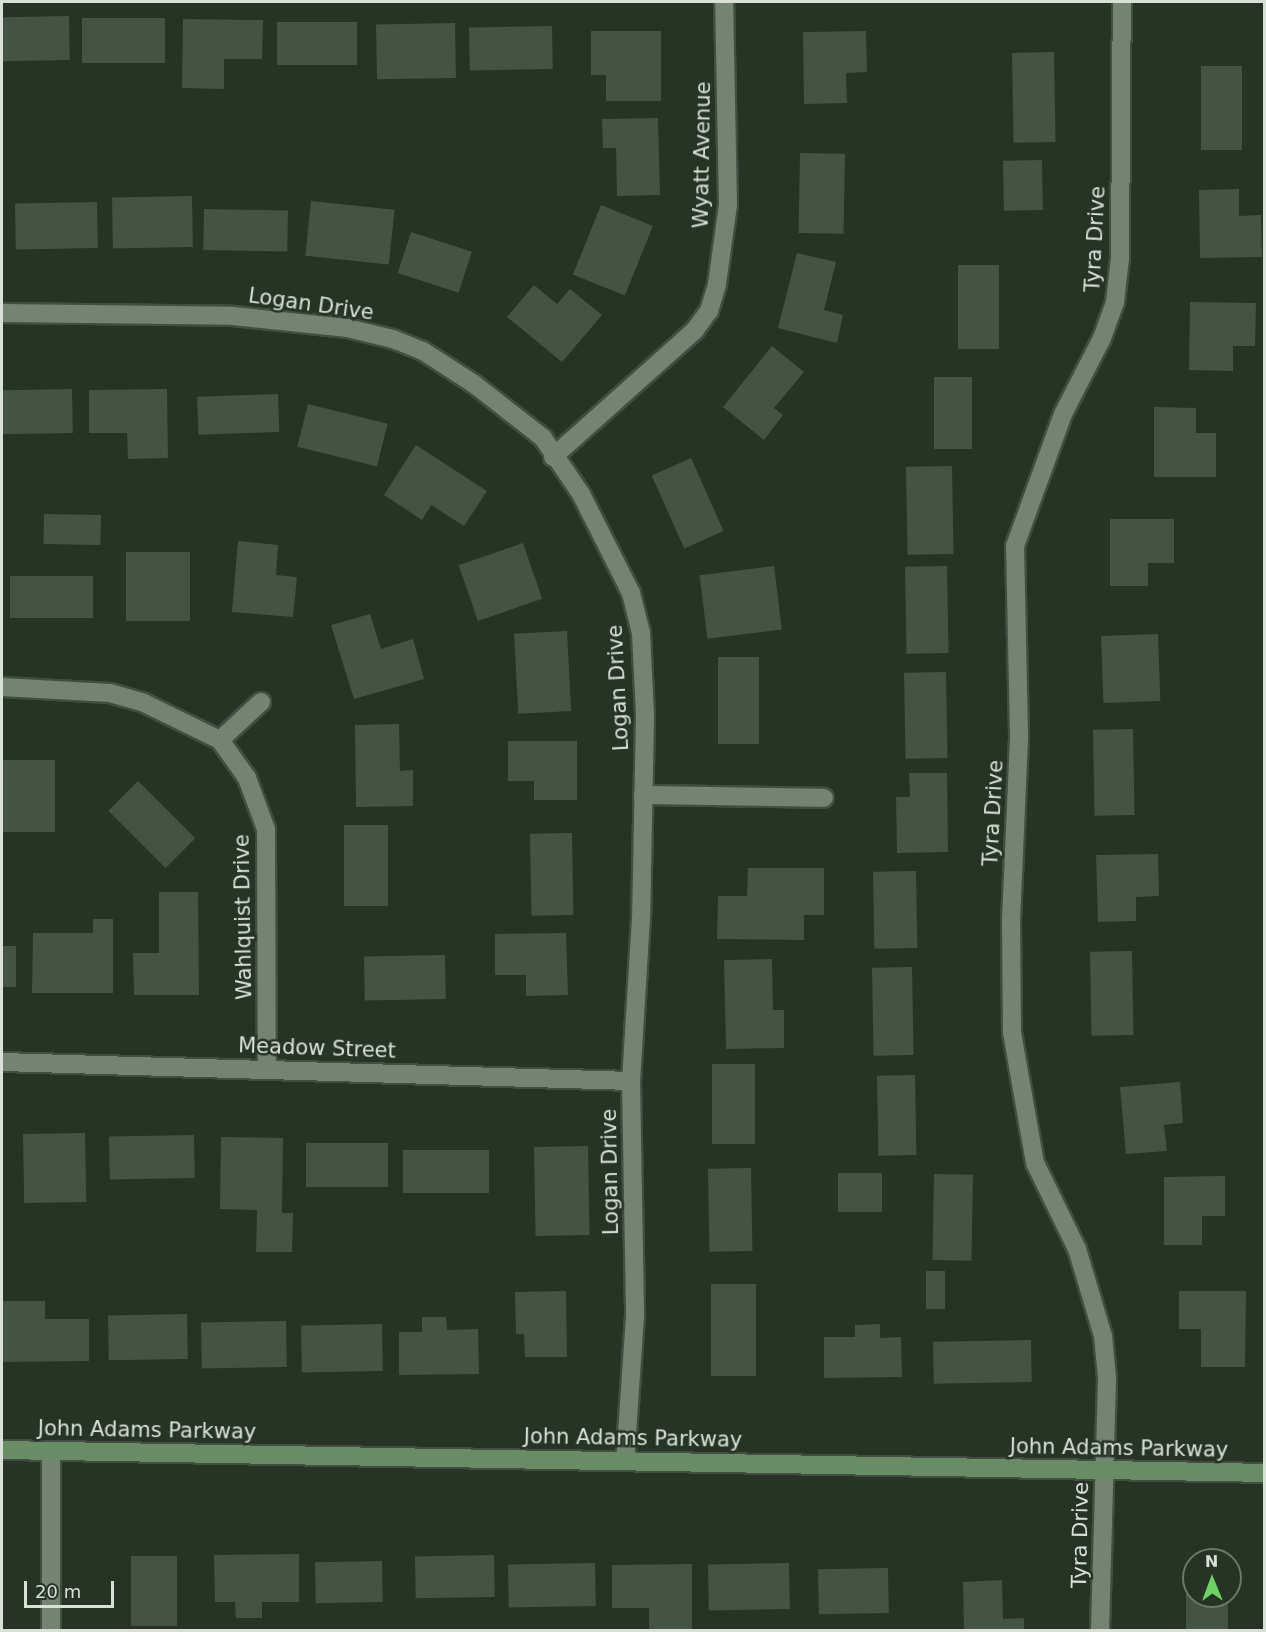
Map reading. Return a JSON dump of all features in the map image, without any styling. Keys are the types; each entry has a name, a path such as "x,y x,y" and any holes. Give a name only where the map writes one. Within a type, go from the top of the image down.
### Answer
{"street":[{"name":"Wyatt Avenue","path":"553,456 695,330 709,311 717,284 728,205 724,2"},
{"name":"Tyra Drive","path":"1100,1630 1107,1378 1103,1336 1077,1249 1035,1163 1012,1034 1011,921 1019,735 1015,546 1063,414 1102,338 1115,302 1120,258 1122,2"},
{"name":"Logan Drive","path":"2,313 233,316 347,328 393,339 423,351 474,384 543,438 553,456 581,494 631,593 641,633 645,716 644,795 631,1081 635,1316 626,1461"},
{"name":"Wahlquist Drive","path":"2,687 110,693 144,703 220,741 247,778 266,829 267,1070"},
{"path":"220,741 261,702"},
{"path":"644,795 824,798"},
{"name":"Meadow Street","path":"2,1062 631,1081"},
{"name":"John Adams Parkway","path":"2,1450 1264,1473"},
{"path":"51,1451 51,1630"}],"building":[{"path":"69,16 70,60 3,61 2,17"},
{"path":"82,18 165,18 165,63 82,63"},
{"path":"183,19 263,20 262,59 224,59 224,89 182,88"},
{"path":"277,22 357,22 357,65 277,65"},
{"path":"455,23 456,78 377,79 376,24"},
{"path":"552,26 553,69 470,70 469,27"},
{"path":"591,31 661,31 661,101 606,101 606,75 591,75"},
{"path":"866,31 867,72 846,73 847,103 804,104 803,32"},
{"path":"1054,52 1056,142 1014,143 1012,53"},
{"path":"1201,66 1242,66 1242,150 1201,150"},
{"path":"658,118 660,195 617,196 616,148 603,148 602,119"},
{"path":"800,153 845,154 844,234 799,233"},
{"path":"1042,160 1043,210 1004,211 1003,161"},
{"path":"1239,189 1239,216 1261,215 1262,257 1200,258 1199,190"},
{"path":"192,196 193,247 113,248 112,197"},
{"path":"311,201 395,210 389,264 305,256"},
{"path":"97,202 98,248 16,249 15,203"},
{"path":"601,205 653,226 625,296 573,275"},
{"path":"204,209 288,210 287,251 203,250"},
{"path":"411,232 472,252 459,293 398,273"},
{"path":"797,253 836,262 824,310 843,315 837,343 778,328"},
{"path":"958,265 999,265 999,349 958,349"},
{"path":"534,285 557,304 570,289 602,315 562,362 507,317"},
{"path":"1190,302 1256,303 1255,346 1233,346 1233,371 1189,370"},
{"path":"772,346 804,372 774,408 783,415 764,440 723,407"},
{"path":"934,377 972,377 972,449 934,449"},
{"path":"72,389 73,433 3,434 2,390"},
{"path":"167,389 168,458 128,459 127,433 89,433 89,390"},
{"path":"278,394 279,432 198,435 197,397"},
{"path":"308,404 388,424 377,467 297,447"},
{"path":"1154,407 1196,408 1196,433 1216,433 1216,477 1154,477"},
{"path":"416,445 487,491 464,526 431,505 422,520 384,495"},
{"path":"691,458 724,531 684,549 652,475"},
{"path":"952,466 954,554 908,555 906,467"},
{"path":"44,514 101,515 100,545 43,544"},
{"path":"1110,519 1174,519 1174,563 1148,563 1148,586 1110,586"},
{"path":"238,541 278,545 276,575 297,577 293,617 232,612"},
{"path":"523,543 542,599 478,621 459,565"},
{"path":"126,552 190,552 190,621 126,621"},
{"path":"774,566 782,630 707,639 700,575"},
{"path":"947,566 949,653 907,654 905,567"},
{"path":"10,576 93,576 93,618 10,618"},
{"path":"370,614 381,649 413,639 424,679 354,699 331,625"},
{"path":"567,631 571,711 518,714 514,634"},
{"path":"1158,634 1160,701 1103,703 1101,636"},
{"path":"718,657 759,657 759,744 718,744"},
{"path":"946,672 948,758 906,759 904,673"},
{"path":"399,724 400,771 413,770 413,806 356,807 355,725"},
{"path":"1133,729 1135,815 1095,816 1093,730"},
{"path":"508,741 577,741 577,800 534,800 534,781 508,781"},
{"path":"2,760 55,760 55,832 2,832"},
{"path":"909,773 947,773 948,852 897,853 896,797 910,797"},
{"path":"138,781 195,838 166,868 108,811"},
{"path":"344,825 388,825 388,906 344,906"},
{"path":"572,833 573,915 531,916 530,834"},
{"path":"1158,854 1159,896 1136,897 1136,921 1098,922 1096,855"},
{"path":"748,868 824,868 824,915 804,915 804,940 717,939 718,896 747,896"},
{"path":"916,871 917,948 874,949 873,872"},
{"path":"159,892 198,892 199,995 134,995 133,953 159,953"},
{"path":"93,919 113,919 113,993 32,993 33,933 93,933"},
{"path":"566,933 568,995 526,996 526,975 495,975 495,934"},
{"path":"2,946 16,946 16,987 2,987"},
{"path":"1132,951 1133,1035 1091,1036 1090,952"},
{"path":"445,955 446,999 365,1000 364,956"},
{"path":"772,959 773,1010 784,1010 784,1048 726,1049 724,960"},
{"path":"912,967 914,1055 874,1056 872,968"},
{"path":"712,1064 755,1064 755,1144 712,1144"},
{"path":"915,1075 916,1155 878,1156 877,1076"},
{"path":"1180,1082 1183,1123 1164,1125 1167,1151 1126,1154 1120,1087"},
{"path":"85,1133 86,1202 24,1203 23,1134"},
{"path":"194,1135 195,1178 110,1179 109,1136"},
{"path":"221,1137 283,1138 282,1213 293,1213 292,1252 256,1252 257,1210 220,1209"},
{"path":"306,1143 388,1143 388,1187 306,1187"},
{"path":"588,1146 590,1235 536,1236 534,1147"},
{"path":"403,1150 489,1150 489,1193 403,1193"},
{"path":"751,1168 752,1251 709,1252 708,1169"},
{"path":"838,1173 882,1173 882,1212 838,1212"},
{"path":"934,1174 973,1175 971,1261 932,1260"},
{"path":"1225,1176 1225,1216 1202,1216 1202,1245 1164,1245 1164,1177"},
{"path":"926,1271 945,1271 945,1309 926,1309"},
{"path":"711,1284 756,1284 756,1376 711,1376"},
{"path":"566,1291 567,1357 525,1357 524,1334 516,1334 515,1292"},
{"path":"1179,1291 1246,1291 1245,1367 1201,1367 1201,1329 1179,1329"},
{"path":"2,1301 45,1301 45,1319 89,1319 89,1361 2,1362"},
{"path":"187,1314 188,1359 109,1360 108,1315"},
{"path":"422,1317 446,1317 447,1330 478,1329 479,1374 399,1375 399,1332 422,1332"},
{"path":"286,1321 287,1367 202,1368 201,1322"},
{"path":"382,1324 383,1371 302,1372 301,1325"},
{"path":"880,1324 880,1338 901,1337 902,1377 824,1378 824,1337 855,1337 855,1325"},
{"path":"1031,1340 1032,1382 934,1384 933,1342"},
{"path":"299,1554 299,1602 262,1602 262,1618 236,1618 235,1602 215,1602 214,1555"},
{"path":"494,1555 495,1597 416,1598 415,1556"},
{"path":"131,1556 177,1556 177,1626 131,1626"},
{"path":"382,1561 383,1602 316,1603 315,1562"},
{"path":"595,1563 596,1606 509,1608 508,1565"},
{"path":"789,1563 790,1609 709,1610 708,1564"},
{"path":"692,1564 692,1630 649,1630 649,1608 612,1608 612,1565"},
{"path":"888,1568 889,1613 819,1614 818,1569"},
{"path":"1002,1580 1003,1619 1024,1618 1024,1630 964,1630 963,1582"},
{"path":"1186,1608 1228,1608 1228,1630 1186,1630"}]}
